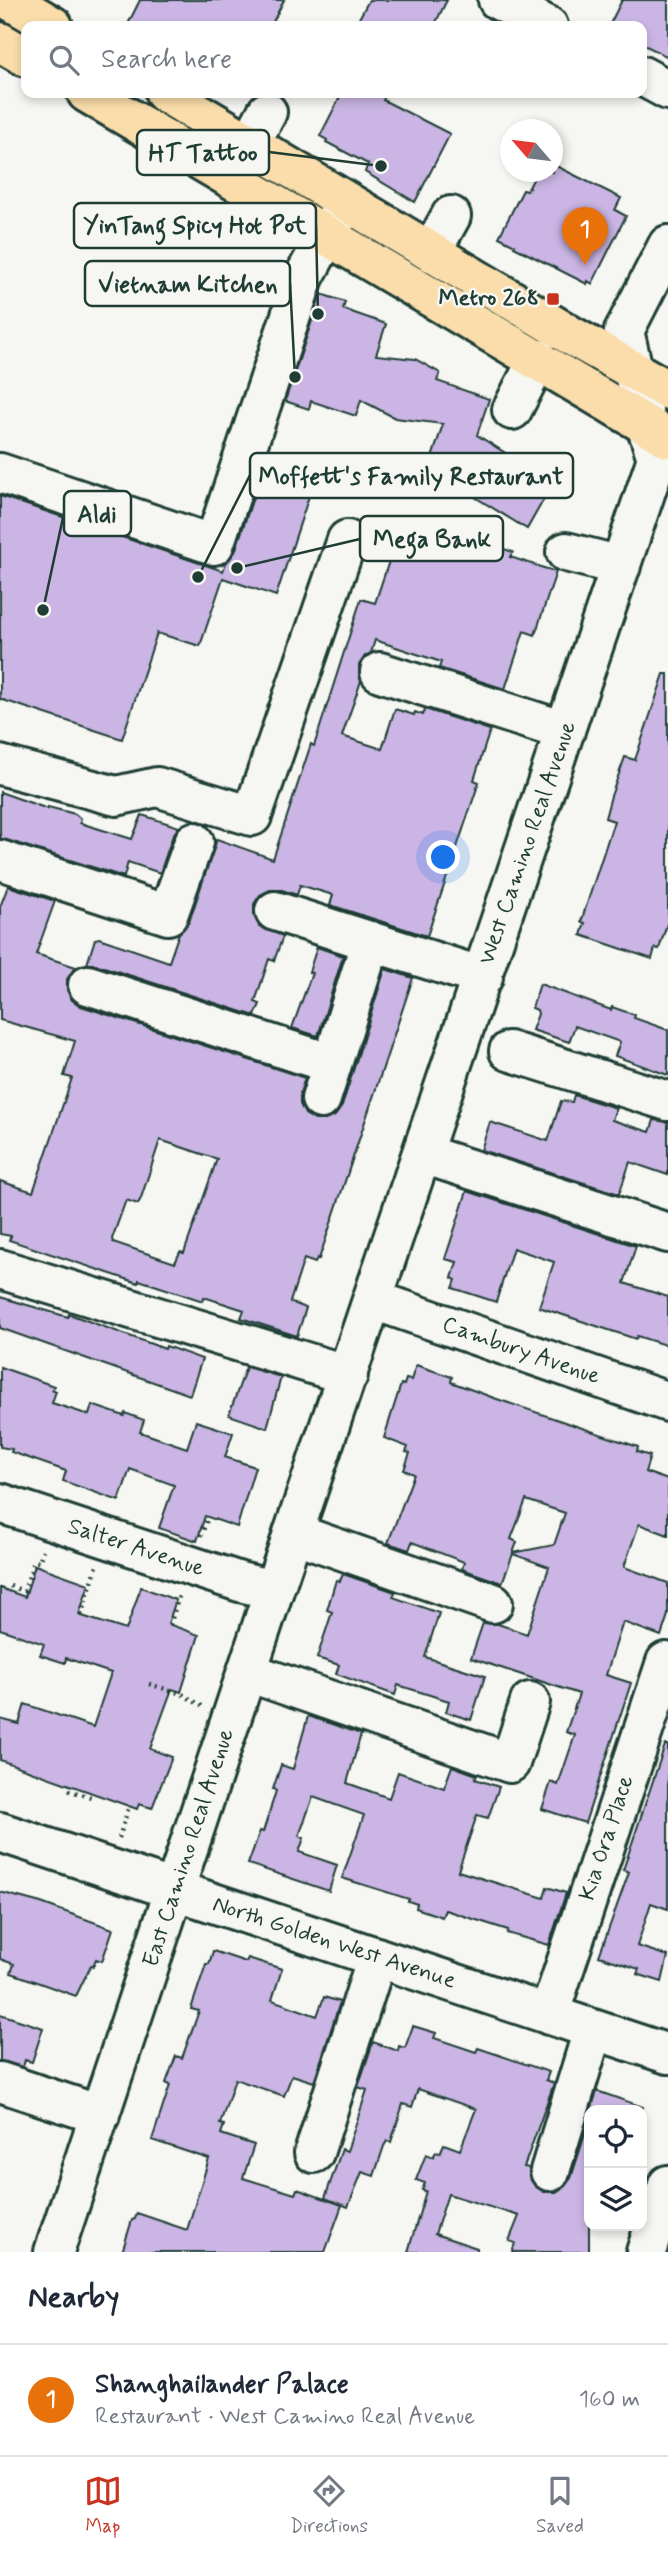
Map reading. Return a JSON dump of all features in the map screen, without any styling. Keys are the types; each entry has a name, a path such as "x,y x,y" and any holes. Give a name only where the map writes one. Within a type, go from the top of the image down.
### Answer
{"main road":[{"path":"9,0 45,21"},
{"path":"0,42 21,54"},
{"path":"95,98 657,431"},
{"path":"178,98 259,128 346,201 570,335 668,390"}],"street":[{"path":"498,0 538,21"},
{"path":"647,78 668,89"},
{"path":"0,473 214,545 303,277 346,201"},
{"path":"431,252 451,216"},
{"name":"West Camino Real Avenue","path":"325,1444 657,458 657,431 634,370 624,331 654,305 668,245"},
{"path":"512,410 538,359"},
{"path":"0,765 116,796 157,787 252,816 347,540"},
{"path":"566,552 621,566"},
{"path":"380,672 565,731"},
{"path":"0,860 168,915 194,842"},
{"path":"275,911 483,976"},
{"path":"88,985 326,1081 371,941"},
{"path":"468,1018 496,1028 507,1037 509,1051"},
{"path":"457,1054 481,1060 500,1059 509,1051"},
{"path":"509,1051 668,1101"},
{"path":"423,1154 668,1233"},
{"path":"0,1269 348,1375"},
{"name":"Cambury Avenue","path":"374,1300 668,1402"},
{"name":"East Camino Real Avenue","path":"54,2252 325,1444"},
{"name":"Salter Avenue","path":"0,1503 240,1582 274,1590"},
{"path":"293,1533 493,1603"},
{"name":"Kia Ora Place","path":"549,2015 666,1662"},
{"path":"248,1672 510,1763 530,1702"},
{"name":"North Golden West Avenue","path":"0,1832 668,2054"},
{"path":"314,2153 377,1957"},
{"path":"550,2171 593,2030"},
{"path":"0,2082 100,2115"},
{"path":"646,2252 668,2185"}],"path":[{"path":"10,1586 25,1592 34,1561 39,1562 45,1542"},
{"path":"81,1615 99,1560"},
{"path":"170,1625 180,1590"},
{"path":"149,1684 182,1694 202,1706"},
{"path":"70,1784 68,1790 94,1798"},
{"path":"117,1846 129,1806"}],"building":[{"path":"140,0 284,0 274,21 130,21"},
{"path":"369,0 447,0 436,21 358,21"},
{"path":"622,0 668,0 668,57 647,46 647,21 612,21"},
{"path":"339,98 384,98 383,100 450,134 415,202 365,172 368,164 326,142 327,140 320,136"},
{"path":"563,169 621,198 615,210 626,216 592,284 588,281 587,284 499,237 523,190 527,191 532,182 563,182"},
{"path":"321,294 345,302 343,309 386,324 376,355 415,359 440,373 437,381 489,399 477,435 553,483 527,529 457,486 464,474 438,465 440,461 432,458 443,424 395,418 361,400 356,416 311,401 309,409 285,401"},
{"path":"264,464 298,475 296,479 313,484 276,596 223,578 200,646 157,633 122,739 0,699 0,496 223,571 235,552"},
{"path":"404,516 513,552 510,557 556,572 535,635 524,631 505,689 439,668 441,662 375,640 371,653 365,656 359,665 361,681 342,736 382,749 395,709 423,715 425,709 490,730 474,780 479,782 427,936 330,905 333,895 300,885 297,895 282,890 270,890 260,895 254,904 254,916 259,926 283,936 274,961 269,959 255,1002 260,1004 255,1016 95,964 87,964 95,939 99,938 169,962 179,933 189,922 217,839 273,859 311,744 314,746 361,599 375,603"},
{"path":"664,674 668,674 668,921 659,949 655,948 652,959 581,935 585,923 581,922 614,821 605,818 611,796 625,757 635,760"},
{"path":"0,792 48,809 75,814 81,819 80,823 132,839 142,815 179,827 173,835 160,873 128,862 124,877 0,838"},
{"path":"8,886 55,901 36,954 76,967 67,979 67,990 72,1000 81,1006 305,1078 300,1104 305,1114 315,1120 335,1116 342,1106 385,969 413,978 319,1259 317,1258 315,1263 304,1259 290,1302 306,1308 297,1336 241,1318 244,1310 204,1297 203,1301 139,1280 138,1283 9,1240 11,1236 0,1234 0,1181 33,1192 72,1078 64,1076 75,1041 0,1020 0,907","holes":["160,1140 217,1159 184,1253 180,1252 175,1263 113,1242 126,1200 138,1204 141,1198"]},
{"path":"317,947 343,956 318,1036 292,1028 312,973 309,972"},
{"path":"540,984 611,1010 612,1007 635,1015 634,1018 668,1030 668,1075 615,1056 620,1042 575,1026 569,1042 532,1030 538,1014 537,1010 532,1008"},
{"path":"574,1095 616,1108 612,1120 650,1132 654,1120 668,1122 668,1175 630,1162 619,1194 481,1150 490,1122 548,1141 561,1101 572,1102"},
{"path":"467,1191 636,1246 624,1283 668,1297 668,1346 637,1336 636,1339 539,1307 554,1262 513,1248 496,1302 453,1288 456,1280 452,1278 457,1262 445,1259"},
{"path":"0,1297 68,1317 69,1314 165,1349 166,1346 202,1359 190,1395 0,1328"},
{"path":"416,1365 452,1377 451,1382 494,1398 638,1447 637,1452 650,1456 645,1472 668,1480 668,1535 639,1524 624,1567 668,1583 668,1615 661,1636 623,1622 606,1675 631,1683 585,1823 542,1809 551,1782 558,1785 575,1735 566,1732 579,1694 471,1658 483,1623 498,1624 527,1634 549,1567 513,1554 502,1583 462,1569 464,1562 412,1542 409,1550 388,1543 414,1474 404,1470 410,1453 406,1452 408,1447 384,1438 401,1384 404,1385 406,1379 411,1380","holes":["526,1500 565,1513 554,1545 513,1553 517,1542 511,1539"]},
{"path":"0,1367 54,1386 52,1389 56,1391 52,1403 89,1415 92,1405 124,1416 125,1413 144,1420 140,1432 187,1448 196,1421 233,1433 225,1457 255,1467 237,1527 205,1516 197,1541 159,1528 174,1485 130,1469 119,1501 63,1481 66,1471 11,1452 12,1449 0,1447"},
{"path":"246,1367 281,1377 267,1428 229,1415"},
{"path":"35,1565 89,1584 79,1615 126,1630 141,1587 176,1600 168,1624 199,1635 181,1692 172,1689 150,1749 172,1757 152,1808 139,1804 137,1809 0,1760 0,1719 19,1724 25,1704 93,1727 111,1673 66,1658 65,1663 40,1655 44,1644 0,1629 0,1588 25,1597"},
{"path":"343,1574 395,1592 393,1597 439,1613 425,1657 485,1676 471,1720 446,1712 449,1701 398,1685 395,1695 336,1674 339,1665 317,1658 332,1612 327,1610 336,1580 340,1581"},
{"path":"308,1716 361,1734 347,1783 389,1798 398,1772 444,1788 452,1766 477,1775 475,1779 499,1787 488,1818 477,1815 458,1871 544,1898 547,1887 566,1893 549,1945 445,1910 442,1917 416,1908 417,1904 408,1901 409,1899 342,1878 364,1815 313,1797 299,1836 304,1838 299,1852 337,1865 329,1891 248,1864 260,1831 263,1832 281,1765 293,1769"},
{"path":"665,1745 668,1745 668,1909 651,1903 637,1946 668,1956 662,1982 637,1974 639,1969 599,1956 629,1872 623,1870"},
{"path":"0,1892 41,1903 113,1929 102,1961 96,1959 93,1966 91,1965 76,1996 11,1973 14,1964 0,1959"},
{"path":"213,1951 246,1962 248,1958 282,1969 272,2000 317,2016 324,1997 340,2002 314,2082 292,2075 284,2096 235,2079 220,2124 224,2125 221,2134 254,2145 243,2178 295,2194 297,2189 342,2205 325,2252 122,2252 132,2220 137,2213 187,2230 209,2159 152,2140 170,2085 166,2083 176,2056 182,2058 199,2011 191,2009"},
{"path":"0,2014 43,2028 32,2062 25,2060 23,2067 0,2061"},
{"path":"413,2026 436,2033 434,2038 476,2052 478,2048 549,2072 546,2080 554,2083 524,2167 529,2168 529,2177 535,2186 544,2192 556,2192 571,2178 584,2137 584,2231 589,2231 589,2252 512,2252 515,2243 509,2241 519,2216 448,2194 435,2234 477,2248 477,2252 408,2252 426,2191 422,2190 425,2183 416,2180 426,2154 433,2157 436,2152 440,2153 444,2144 460,2150 476,2109 418,2089 412,2107 403,2104 391,2142 387,2141 384,2146 374,2176 362,2172 348,2207 325,2198 342,2149 347,2151 367,2090 358,2087 373,2042 398,2051 399,2046 405,2048"},
{"path":"597,2091 637,2105 593,2105"}],"place":[{"name":"HT Tattoo","path":"381,166"},
{"name":"Shanghailander Palace","path":"585,265"},
{"name":"Metro 268","path":"553,299"},
{"name":"YinTang Spicy Hot Pot","path":"318,314"},
{"name":"Vietnam Kitchen","path":"295,377"},
{"name":"Mega Bank","path":"237,568"},
{"name":"Moffett's Family Restaurant","path":"198,577"},
{"name":"Aldi","path":"43,610"}]}
